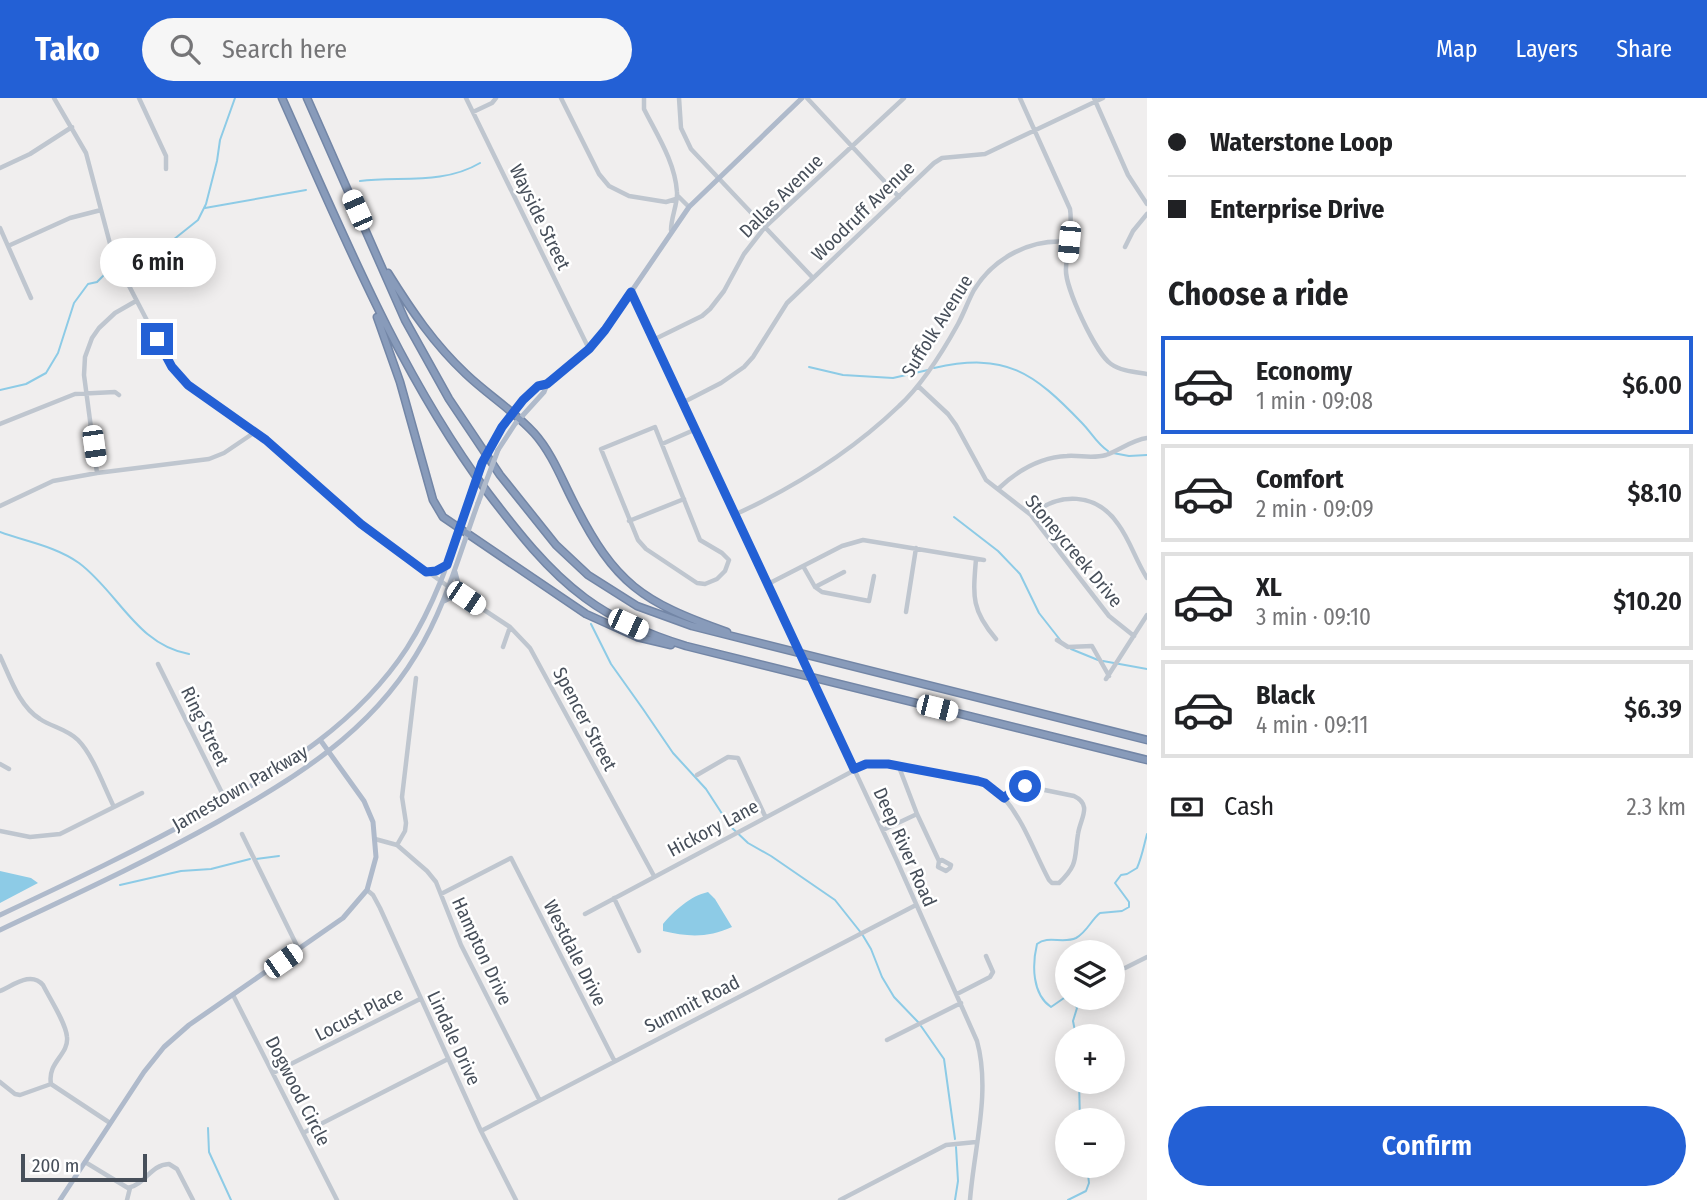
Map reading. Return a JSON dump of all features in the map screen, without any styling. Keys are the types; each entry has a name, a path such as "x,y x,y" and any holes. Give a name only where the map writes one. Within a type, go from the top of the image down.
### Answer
{"highway":[{"path":"282,98 366,287 409,370 444,429 490,496 542,559 576,591 614,617 656,636 701,650 1147,760"},
{"path":"307,98 410,330 455,409 513,493 566,556 600,584 650,612 692,626 1147,740"},
{"path":"378,257 418,320 440,347 472,380 520,418 545,447 594,542 625,579 642,594 673,612 761,644"},
{"path":"366,287 396,368 433,500 440,513 467,535 604,623 649,641 701,650"}],"main road":[{"name":"Jamestown Parkway","path":"0,915 143,846 226,801 321,741 362,704 396,664 421,625 441,581 471,494 493,442 513,412 538,386 547,384 589,349 605,330 689,207 804,98"},
{"name":"Jamestown Parkway","path":"0,930 174,845 281,785 329,752 367,719 396,684 424,643 444,601 498,450 520,418 544,392 547,384"},
{"path":"426,572 436,571 447,565"},
{"path":"455,572 458,587 466,598"},
{"path":"444,601 454,596 466,598"},
{"path":"60,1200 144,1072 164,1047 190,1025 346,915 367,890 375,862 375,839 368,809 321,741"}],"street":[{"path":"54,98 72,127 90,165 113,255 167,359 180,377 255,432 361,524 449,587"},
{"path":"139,98 166,156 166,169"},
{"path":"473,112 492,103 496,98"},
{"path":"561,98 605,182 623,194 666,202 677,197"},
{"path":"644,98 644,109 672,166 677,197 671,230"},
{"path":"679,98 684,139 813,278"},
{"path":"804,98 899,197"},
{"name":"Dallas Avenue","path":"653,340 702,316 710,309 724,291 744,254 765,227 904,98"},
{"path":"1020,98 1070,209 1065,270 1068,285 1105,360 1119,369 1147,374"},
{"name":"Woodruff Avenue","path":"682,402 721,383 744,367 787,303 942,158 985,154 1103,98"},
{"name":"Wayside Street","path":"468,99 589,349"},
{"path":"1094,100 1128,175 1147,204"},
{"path":"0,168 30,154 72,127"},
{"path":"677,197 689,207"},
{"path":"666,202 673,211"},
{"path":"8,246 69,218 101,210"},
{"path":"1125,247 1133,231 1147,214"},
{"path":"0,228 32,298"},
{"name":"Suffolk Avenue","path":"734,515 829,464 877,426 918,386 958,324 974,290 990,270 1009,256 1038,242 1069,242"},
{"name":"Deep River Road","path":"631,292 883,830 977,1041 982,1064 982,1097 970,1200"},
{"path":"97,473 84,363 92,338 108,319 136,301"},
{"name":"Stoneycreek Drive","path":"918,386 956,425 986,480 1031,515 1109,616 1134,636"},
{"path":"0,424 65,398 86,393 115,392 119,396"},
{"path":"655,427 662,444 700,540 729,560 725,570 711,583 697,583 661,560 638,540 601,449 655,427"},
{"path":"662,444 694,430"},
{"path":"0,506 53,481 209,459 224,453 255,432"},
{"path":"998,489 1010,477 1042,460 1106,455 1138,439 1147,438"},
{"path":"629,521 684,499"},
{"path":"1031,515 1044,505 1062,499 1081,500 1099,506 1117,522 1147,578"},
{"path":"768,584 858,540 872,540 984,560"},
{"path":"906,612 916,548"},
{"path":"976,559 973,592 975,606 985,626 996,639"},
{"path":"803,566 815,587 822,592 869,601 874,576"},
{"path":"815,587 844,572"},
{"name":"Spencer Street","path":"466,598 510,627 522,637 534,654 654,876"},
{"path":"1056,640 1068,647 1091,646 1108,678 1147,615"},
{"path":"503,647 510,627"},
{"path":"0,657 29,710 39,719 69,733 83,746 114,807"},
{"name":"Ring Street","path":"158,664 226,801"},
{"path":"397,845 405,831 402,797 416,678"},
{"path":"697,775 728,757 738,758 765,816"},
{"name":"Hickory Lane","path":"585,914 854,769 872,763 978,781 985,783 1004,798"},
{"path":"0,764 9,769"},
{"path":"899,767 939,861"},
{"path":"1025,786 1074,796 1083,803 1085,814 1079,829 1074,864 1059,883 1049,880 1022,822 1004,798 1025,786"},
{"path":"0,831 30,837 60,834 142,793"},
{"path":"883,830 917,814"},
{"path":"242,834 299,950"},
{"name":"Hampton Drive","path":"375,839 397,845 430,874 461,945 539,1099"},
{"name":"Westdale Drive","path":"441,894 511,858 614,1060"},
{"name":"Lindale Drive","path":"367,890 380,908 481,1131 516,1200"},
{"path":"614,898 639,951"},
{"name":"Summit Road","path":"481,1131 916,905"},
{"path":"957,994 990,977 993,972 986,956"},
{"path":"1125,968 1147,957"},
{"path":"0,991 28,978 38,979 43,985 67,1037 65,1049 52,1069 51,1084"},
{"name":"Dogwood Circle","path":"233,995 337,1200"},
{"name":"Locust Place","path":"273,1073 420,999"},
{"path":"887,1040 961,1003"},
{"path":"303,1133 448,1059"},
{"path":"0,1082 20,1095 51,1084"},
{"path":"51,1084 110,1123"},
{"path":"840,1200 946,1145 976,1142"},
{"path":"85,1162 130,1188 137,1186 158,1166 169,1164 177,1169 193,1200"},
{"path":"127,1200 130,1188"}],"water":[{"path":"0,871 31,878 38,883 0,903"},
{"path":"708,892 732,927 698,935 663,931 663,924 677,909 689,900"}],"waterway":[{"path":"132,259 158,252 198,220 206,204 220,140 235,98"},
{"path":"360,181 436,177 466,170 480,163"},
{"path":"205,208 306,190"},
{"path":"0,390 26,384 46,373 58,353 74,303 88,284 97,282 105,274"},
{"path":"934,368 981,363 1017,370 1033,379 1065,405 1108,451"},
{"path":"809,367 843,375 893,378 928,370"},
{"path":"1113,453 1147,455"},
{"path":"954,517 998,551 1020,574 1039,613 1061,641"},
{"path":"0,532 70,557 93,575 129,616 155,640 171,649 189,654"},
{"path":"591,624 611,664 673,753 706,789 730,826 748,843 835,900 862,934 894,997 918,1022"},
{"path":"1071,649 1098,660"},
{"path":"1103,661 1147,669"},
{"path":"1074,1024 1077,1008 1073,1000 1064,998 1051,1007 1040,995 1034,970 1037,944 1046,940 1076,938 1100,913 1122,911 1129,907 1129,902 1115,883 1121,875 1137,868 1147,834"},
{"path":"256,859 279,856"},
{"path":"120,885 181,871 211,869 250,859"},
{"path":"921,1026 944,1059 955,1139"},
{"path":"1079,1094 1080,1108"},
{"path":"208,1128 209,1152 231,1200"},
{"path":"955,1200 958,1181 956,1147"},
{"path":"1068,1200 1086,1191 1088,1178"}],"route":[{"path":"157,339 172,367 188,385 266,440 338,505 396,551 426,572 432,572 447,565 482,463 508,419 538,386 547,384 589,349 631,292 854,769 866,764 888,764 978,781 985,783 1004,798 1025,786"}]}
